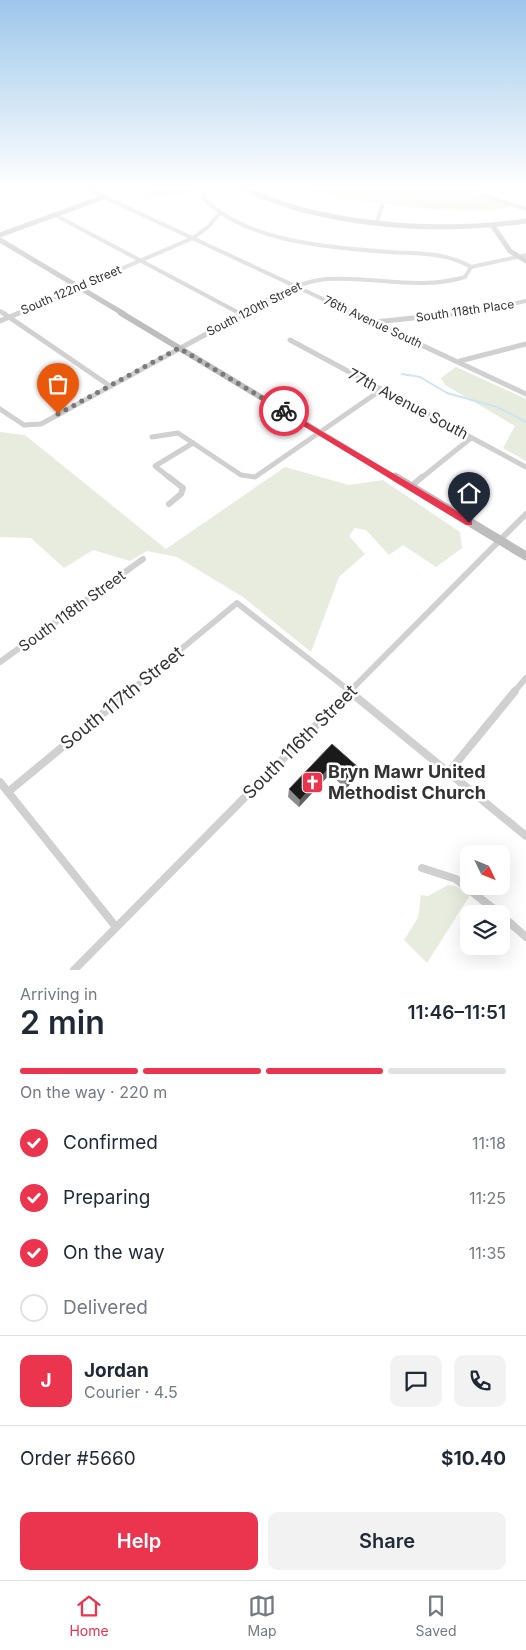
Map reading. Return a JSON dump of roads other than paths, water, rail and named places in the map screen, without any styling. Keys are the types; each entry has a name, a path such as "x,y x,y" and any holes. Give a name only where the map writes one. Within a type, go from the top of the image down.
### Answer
{"street":[{"path":"88,232 241,314"},
{"name":"76th Avenue South","path":"180,232 460,361 526,394"},
{"name":"South 122nd Street","path":"0,321 192,238 200,232"},
{"path":"267,232 316,244 451,257 470,267"},
{"path":"498,232 516,257 526,261"},
{"path":"0,240 526,556"},
{"name":"South 120th Street","path":"0,409 19,424 26,426 41,424 294,286 327,280 394,283 449,281 464,277 470,267 526,255"},
{"name":"South 118th Place","path":"373,322 480,311 526,301"},
{"path":"0,311 110,386"},
{"name":"77th Avenue South","path":"290,340 526,467"},
{"path":"460,361 526,344"},
{"path":"152,437 175,433 241,475 250,477 259,475 318,432 381,390"},
{"path":"410,487 471,438"},
{"path":"169,504 181,494 184,488 155,466 193,443"},
{"name":"South 116th Street","path":"74,970 526,514"},
{"name":"South 118th Street","path":"0,662 143,559"},
{"name":"South 117th Street","path":"8,792 237,603 350,692"},
{"path":"448,773 526,678"},
{"path":"350,692 526,836"},
{"path":"0,782 116,927"},
{"path":"422,868 445,872 490,905"},
{"path":"510,922 526,937"}],"waterway":[{"path":"402,374 420,377 447,393 497,407 526,422"}],"place":[{"name":"Bryn Mawr United Methodist Church","path":"312,782"}]}
